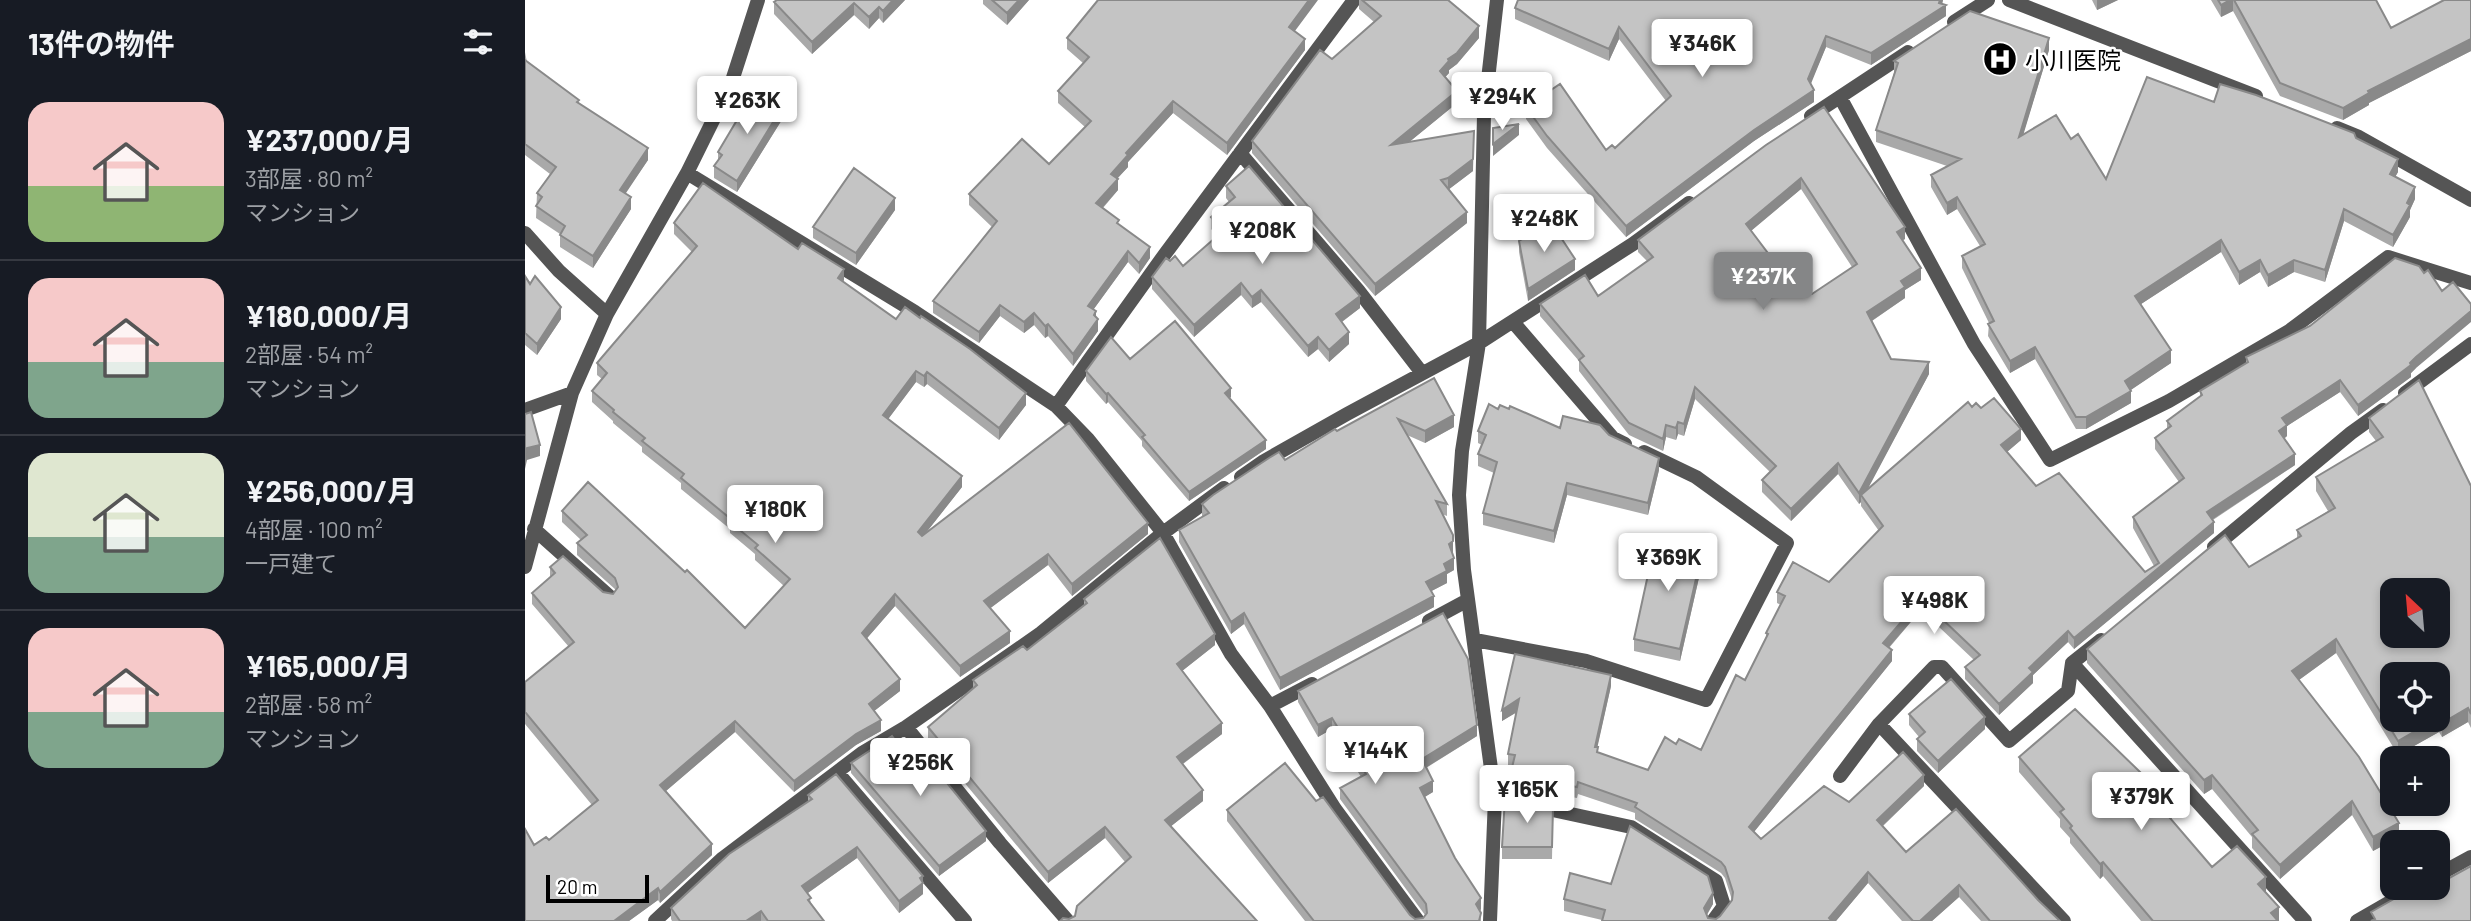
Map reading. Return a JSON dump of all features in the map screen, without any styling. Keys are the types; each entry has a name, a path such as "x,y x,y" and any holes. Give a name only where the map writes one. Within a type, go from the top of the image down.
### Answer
{"street":[{"path":"525,567 572,393 607,314 687,173 731,83 758,0"},
{"path":"1056,406 1354,0"},
{"path":"1490,921 1508,800 1468,600 1459,495 1462,451 1479,343 1484,115 1497,0"},
{"path":"1946,27 1988,0"},
{"path":"2009,0 2270,102"},
{"path":"1794,127 1925,41"},
{"path":"1840,97 1974,344 2050,460 2169,401 2289,331 2388,257 2471,282"},
{"path":"2321,122 2359,137 2471,200"},
{"path":"1240,153 1358,290 1422,373"},
{"path":"687,173 915,312 1056,406 1088,439 1163,533 1231,654 1270,706 1335,809 1418,921"},
{"path":"655,921 723,858 862,753 906,727 1041,632 1163,533 1264,461 1514,322 1633,244 1704,192"},
{"path":"525,233 559,271 607,314"},
{"path":"1475,640 1586,661 1706,701 1787,543 1696,477 1613,438 1514,322"},
{"path":"2205,555 2351,433 2471,344"},
{"path":"525,410 572,393"},
{"path":"534,529 609,596"},
{"path":"1421,625 1468,600"},
{"path":"1840,776 1879,724 1934,667 1941,667 2009,741 2068,691 2072,663 2113,630"},
{"path":"2072,663 2305,921"},
{"path":"1270,706 1328,675"},
{"path":"1879,724 2064,921"},
{"path":"906,727 1000,843 1068,921"},
{"path":"837,772 965,921"},
{"path":"1508,800 1631,827 1716,881 1724,906 1713,921"},
{"path":"2450,868 2471,857"},
{"path":"2357,921 2393,900"}],"building":[{"path":"893,0 883,11 879,7 869,17 854,3 812,42 774,2"},
{"path":"992,0 1019,0 1007,13"},
{"path":"1098,0 1309,0 1289,27 1305,39 1227,143 1173,101 1126,153 1128,155 1111,174 1118,179 1096,203 1119,220 1117,223 1150,247 1139,263 1128,251 1088,306 1096,311 1094,315 1098,319 1073,354 1048,324 1045,326 1034,313 1024,322 1000,305 979,332 933,301 997,221 969,194 1022,139 1049,164 1091,121 1058,91 1089,57 1067,38"},
{"path":"1362,0 1448,0 1479,26 1440,71 1457,91 1391,145 1474,131 1473,159 1448,178 1441,180 1467,212 1375,284 1252,141 1320,50 1332,59 1381,16"},
{"path":"1518,0 1940,0 1939,3 1946,5 1871,53 1826,36 1808,79 1814,90 1754,130 1626,226 1547,136 1526,107 1560,84 1606,150 1612,145 1615,148 1671,96 1619,27 1609,49 1515,8"},
{"path":"2234,0 2376,0 2391,28 2444,0 2471,0 2471,39 2368,91 2369,93 2343,108 2280,83"},
{"path":"1970,11 2049,38 2019,137 2056,115 2071,139 2078,134 2106,179 2147,77 2214,102 2220,84 2354,133 2356,138 2398,159 2390,174 2415,187 2407,203 2410,205 2393,235 2344,209 2325,270 2294,260 2268,275 2260,260 2239,272 2221,240 2135,296 2171,350 2125,381 2131,391 2086,417 2076,417 2035,347 2010,361 1988,324 1994,321 1962,256 1985,244 1957,197 1947,203 1931,175 1961,159 1876,130 1898,63 1894,61"},
{"path":"525,60 579,100 577,102 648,148 620,190 631,197 593,256 560,235 565,226 536,206 542,197 537,193 556,167 525,144"},
{"path":"765,94 783,106 737,181 714,166 722,155 718,152 749,100 757,105"},
{"path":"1824,107 1905,227 1897,232 1921,268 1901,281 1905,287 1867,312 1891,359 1929,362 1859,493 1838,463 1791,509 1762,480 1776,466 1695,387 1684,424 1678,422 1676,428 1666,425 1663,439 1629,423 1579,360 1584,356 1540,304 1585,275 1598,296 1653,257 1638,240 1766,145","holes":["1801,178 1857,264 1812,294 1798,275 1789,281 1746,224"]},
{"path":"1519,124 1493,144 1493,128"},
{"path":"1249,166 1360,296 1336,314 1349,332 1329,350 1318,337 1308,346 1261,290 1252,297 1241,283 1194,325 1152,277 1166,258 1170,261 1175,256 1183,266 1223,231 1211,217 1235,197 1226,186"},
{"path":"854,168 895,198 856,253 813,227"},
{"path":"703,183 798,249 802,243 844,269 838,278 896,319 905,307 920,318 921,316 970,349 1026,393 999,428 927,372 924,376 916,371 883,415 962,476 918,532 922,536 1069,423 1148,523 1072,584 1048,554 984,601 1010,631 960,666 895,594 862,633 900,679 869,704 881,720 856,734 794,781 735,721 660,785 712,844 660,892 658,888 614,921 525,921 525,829 534,845 546,837 549,840 598,800 525,712 525,682 574,642 532,593 555,573 550,567 563,556 603,592 613,594 618,587 615,578 577,543 587,535 562,511 588,482 685,572 687,570 745,628 790,579 755,548 758,545 730,522 732,520 681,478 684,474 642,441 645,438 592,391 607,373 597,363 697,246 674,223"},
{"path":"1550,221 1575,259 1528,289 1519,241"},
{"path":"2395,258 2419,266 2424,273 2428,270 2442,291 2453,282 2471,304 2471,311 2416,357 2411,365 2358,405 2340,380 2282,418 2287,425 2279,431 2295,454 2207,512 2214,522 2074,638 2068,631 2029,668 2033,672 1999,704 1965,667 1980,655 1921,599 1883,643 1892,650 1749,827 1761,839 1824,786 1849,802 1903,752 1924,775 1877,820 1906,852 1956,809 2060,921 1990,921 1959,885 1920,921 1913,921 1868,872 1829,918 1832,921 1602,921 1605,910 1564,899 1570,873 1611,884 1630,826 1708,876 1713,893 1704,908 1708,918 1716,919 1720,916 1732,900 1733,892 1721,862 1635,807 1637,803 1578,782 1577,787 1553,783 1553,789 1509,780 1515,755 1508,754 1519,699 1502,710 1515,654 1611,675 1595,747 1598,747 1597,752 1648,770 1665,737 1676,744 1679,739 1701,750 1736,675 1745,680 1768,634 1766,633 1785,596 1777,592 1793,562 1829,582 1883,526 1861,495 1968,402 1972,407 1976,403 1981,408 1994,398 2021,429 2001,445 2036,486 2059,473 2145,572 2159,563 2133,517 2184,478 2155,438 2171,426 2167,421 2202,395 2200,391 2248,362 2246,357 2310,326"},
{"path":"525,276 530,284 535,276 561,307 537,344 525,333"},
{"path":"1175,321 1231,388 1225,393 1266,440 1189,492 1142,437 1145,435 1086,371 1111,337 1130,359"},
{"path":"1434,378 1454,415 1425,431 1398,419 1447,504 1436,501 1453,535 1453,541 1449,544 1454,558 1444,564 1447,571 1426,582 1434,596 1280,678 1244,613 1231,622 1179,530 1209,513 1202,504 1213,495 1279,452 1285,460 1335,429 1337,431"},
{"path":"2419,380 2471,486 2471,714 2468,708 2450,718 2450,662 2380,662 2380,711 2336,639 2292,671 2359,757 2380,792 2380,816 2395,816 2399,823 2380,830 2380,833 2373,837 2352,801 2280,865 2252,834 2258,830 2212,775 2204,780 2087,649 2225,535 2249,567 2301,536 2297,530 2335,508 2316,477 2383,437 2369,418"},
{"path":"1489,404 1498,409 1500,405 1509,409 1510,406 1560,428 1563,416 1600,425 1609,435 1659,458 1648,503 1567,483 1554,531 1483,513 1497,462 1478,454 1486,435 1478,431"},
{"path":"531,412 540,445 527,448 525,457 525,414"},
{"path":"1160,538 1215,634 1177,664 1222,723 1177,757 1203,790 1165,820 1257,921 1060,921 1075,916 1077,906 1131,857 1105,827 1048,872 928,727 977,685 973,680 1023,646 1027,650 1087,603 1084,599"},
{"path":"1656,538 1703,548 1680,649 1634,639"},
{"path":"1443,613 1468,659 1477,725 1422,759 1433,781 1420,788 1455,858 1481,898 1476,904 1481,913 1479,921 1314,921 1227,810 1285,763 1316,801 1323,797 1410,915 1415,919 1423,918 1427,913 1426,904 1340,788 1366,774 1332,718 1318,725 1298,691"},
{"path":"1951,679 1985,717 1938,761 1917,739 1925,732 1909,714"},
{"path":"2075,709 2172,803 2163,810 2212,867 2237,846 2266,877 2258,884 2279,907 2271,913 2278,921 2153,921 2070,828 2072,826 2060,812 2064,809 2019,757"},
{"path":"2393,732 2414,732 2398,741"},
{"path":"892,736 903,750 913,741 986,831 939,866 851,763"},
{"path":"836,774 923,876 920,878 923,883 899,901 857,847 802,886 811,898 808,900 824,921 768,921 761,911 746,921 680,921 671,908 729,854 812,799 808,795"},
{"path":"1505,798 1553,808 1552,847 1502,847"},
{"path":"2471,866 2471,921 2371,921 2375,919 2371,912 2392,900 2450,900 2450,878"}],"place":[{"name":"小川医院","path":"2000,59"}]}
